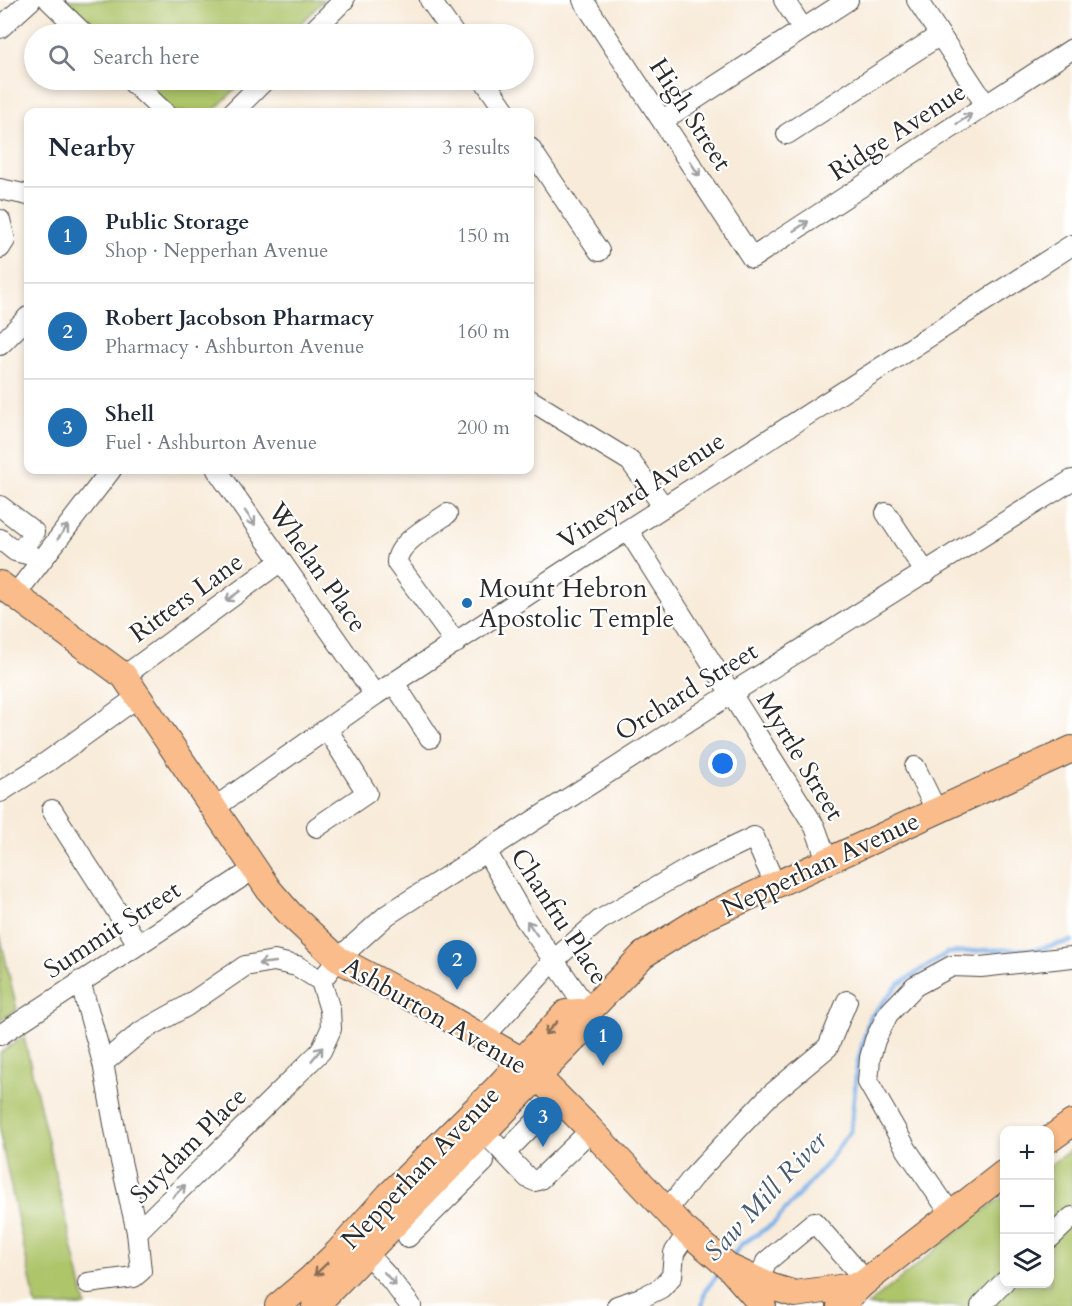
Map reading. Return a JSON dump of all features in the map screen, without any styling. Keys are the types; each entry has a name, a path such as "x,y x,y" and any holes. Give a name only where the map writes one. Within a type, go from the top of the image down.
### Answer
{"main road":[{"name":"Ashburton Avenue","path":"8,590 123,676 139,696 254,869 290,914 338,959 483,1038 529,1068 591,1130 666,1211 720,1259 763,1306"},
{"name":"Nepperhan Avenue","path":"316,1306 512,1103 529,1068 566,1013 589,1011 643,955 703,918 1072,749"},
{"name":"Nepperhan Avenue","path":"278,1306 338,1252 389,1195 496,1089 529,1068"},
{"path":"1054,1136 1072,1123"},
{"path":"840,1306 864,1283 1000,1177"},
{"path":"720,1259 759,1281 795,1294 864,1283"}],"street":[{"path":"49,0 74,24"},
{"path":"320,24 344,0"},
{"path":"430,0 447,24"},
{"name":"High Street","path":"583,0 752,258"},
{"path":"784,0 803,29"},
{"path":"663,120 848,0"},
{"path":"917,0 986,105"},
{"path":"0,28 25,2"},
{"path":"787,134 940,35"},
{"name":"Ridge Avenue","path":"752,258 1072,49"},
{"path":"141,90 160,108"},
{"path":"237,108 256,90"},
{"path":"491,90 503,108"},
{"path":"534,154 599,251"},
{"path":"2,192 24,195"},
{"path":"0,220 5,240 0,248"},
{"name":"Vineyard Avenue","path":"214,808 375,695 1072,245"},
{"path":"0,345 24,321"},
{"path":"534,402 630,461 664,507"},
{"path":"8,590 41,562 108,474"},
{"name":"Whelan Place","path":"220,474 375,695"},
{"name":"Orchard Street","path":"321,981 338,959 387,915 732,693 1072,480"},
{"path":"0,506 34,532 20,552"},
{"path":"886,513 926,573"},
{"path":"447,514 406,544 397,557 397,563 456,643"},
{"name":"Myrtle Street","path":"628,530 815,827 827,860"},
{"path":"0,539 15,551 29,554 41,562"},
{"name":"Ritters Lane","path":"123,676 281,561"},
{"path":"394,683 430,738"},
{"path":"0,792 47,762 139,696"},
{"path":"317,827 367,793 327,729"},
{"path":"915,768 936,810"},
{"path":"52,810 138,945"},
{"path":"483,1038 554,960 600,920 691,867 754,837 776,884"},
{"name":"Chanfru Place","path":"486,851 525,919 589,1011"},
{"name":"Summit Street","path":"0,1035 254,869"},
{"path":"951,1214 907,1150 868,1082 870,1058 879,1033 888,1014 915,986 952,966 981,967 1072,957"},
{"path":"102,1063 142,1031 185,1007 245,966 274,961 297,966 321,981"},
{"name":"Suydam Place","path":"80,981 102,1063 137,1232"},
{"name":"Suydam Place","path":"137,1232 321,1051 331,1029 330,1010 321,981"},
{"path":"666,1211 693,1177 768,1097 828,1047 847,1002"},
{"path":"505,1153 559,1098"},
{"path":"512,1103 533,1124"},
{"path":"477,1139 505,1153 528,1178 534,1181 540,1179 591,1130"},
{"path":"408,1237 484,1162 477,1139"},
{"path":"1054,1234 1072,1217"},
{"path":"759,1281 766,1262 813,1222 864,1283"},
{"path":"88,1284 134,1277 141,1271 137,1232"},
{"path":"617,1306 640,1299 661,1288 672,1276 674,1253 688,1232"},
{"path":"367,1254 411,1306"},
{"path":"981,1306 1000,1287"}],"green space":[{"path":"68,0 324,0 300,24 85,24 68,8"},
{"path":"150,90 235,90 216,108 169,108"},
{"path":"0,935 17,1010 0,1021"},
{"path":"24,1037 86,1306 36,1306 0,1135 0,1053"},
{"path":"1072,1149 1072,1306 867,1306 1000,1199 1000,1288 1054,1288 1054,1162"}],"waterway":[{"name":"Saw Mill River","path":"731,1258 742,1244 773,1224 828,1162 851,1130 857,1066 869,1019 898,985 947,953 1037,949 1072,941"},
{"name":"Saw Mill River","path":"702,1306 705,1291 720,1272"}],"place":[{"name":"Mount Hebron Apostolic Temple","path":"467,603"},
{"name":"Robert Jacobson Pharmacy","path":"457,990"},
{"name":"Public Storage","path":"603,1066"},
{"name":"Shell","path":"543,1147"}]}
